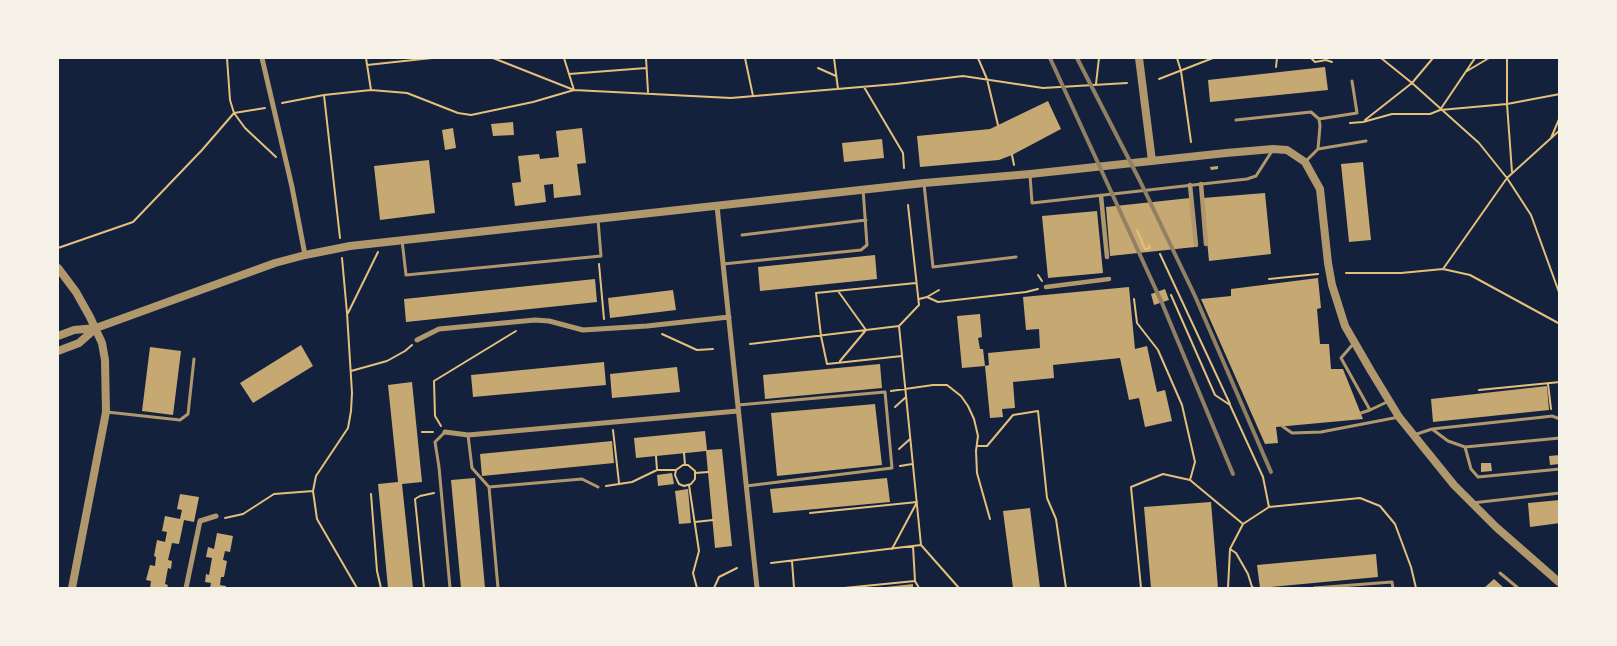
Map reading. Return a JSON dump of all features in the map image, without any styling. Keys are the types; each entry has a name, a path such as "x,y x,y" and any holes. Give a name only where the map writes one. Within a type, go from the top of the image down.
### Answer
{"street":[{"path":"262,58 286,159 305,255"},
{"path":"1139,58 1152,161"},
{"path":"58,336 74,330 96,328 243,274 305,255 350,246 924,183 1273,149 1287,150 1305,162 1320,189 1332,285 1345,326 1399,417 1454,485 1496,527 1560,584"},
{"path":"1201,184 1206,244"},
{"path":"1190,185 1196,245"},
{"path":"1101,196 1107,257"},
{"path":"717,206 756,588"},
{"path":"58,268 76,292 96,328 105,360 106,412 72,588"},
{"path":"1046,287 1109,279"},
{"path":"417,340 439,329 535,320 549,321 583,330 647,326 729,317"},
{"path":"58,351 79,343 96,328"},
{"path":"445,432 468,434 613,423 738,408"},
{"path":"186,588 200,521 216,516"}],"lane":[{"path":"1319,119 1357,114 1352,81"},
{"path":"1236,120 1312,112 1319,119 1318,149"},
{"path":"1305,162 1318,149 1366,141"},
{"path":"1030,174 1032,202 1101,196 1248,179 1256,176 1273,149"},
{"path":"924,183 932,267 1016,257"},
{"path":"723,264 861,250 866,245 863,190"},
{"path":"402,239 406,275 601,256 598,218"},
{"path":"742,235 866,220"},
{"path":"1354,342 1341,358 1370,410"},
{"path":"106,412 180,420 188,414 194,359"},
{"path":"738,408 885,392 892,468 746,486"},
{"path":"1362,413 1390,401"},
{"path":"1414,435 1432,429 1552,416 1560,419"},
{"path":"1282,426 1292,433 1321,432 1399,417"},
{"path":"1432,429 1448,441 1465,447 1560,438"},
{"path":"445,432 435,442 442,492 450,588"},
{"path":"468,434 472,468 489,487 498,588"},
{"path":"1465,447 1472,469 1478,476 1560,469"},
{"path":"489,487 582,479 598,488"},
{"path":"1472,503 1560,493"},
{"path":"1500,572 1518,588"},
{"path":"1314,588 1392,582 1393,588"}],"path":[{"path":"227,58 230,100 234,113 245,128 276,156 286,159"},
{"path":"366,58 371,90"},
{"path":"367,66 432,58"},
{"path":"493,58 574,90"},
{"path":"564,58 574,90"},
{"path":"646,58 648,93"},
{"path":"745,58 754,96"},
{"path":"834,58 838,89"},
{"path":"978,58 987,79 998,125"},
{"path":"1096,84 1099,58"},
{"path":"1177,58 1181,70 1191,142"},
{"path":"1159,79 1213,58"},
{"path":"1276,67 1277,58"},
{"path":"1311,58 1315,62 1326,60 1332,62"},
{"path":"1382,58 1412,82 1440,110 1479,143 1507,178 1531,215 1560,295"},
{"path":"1363,122 1412,82 1433,58"},
{"path":"1440,110 1475,58"},
{"path":"1465,72 1489,58"},
{"path":"1506,58 1512,174"},
{"path":"569,74 646,68"},
{"path":"818,68 836,76"},
{"path":"280,104 324,94 371,90 407,93 458,113 471,114 533,102 574,90 731,98 864,87 963,76 1043,88 1073,88 1096,84 1127,83"},
{"path":"864,87 903,153 904,168"},
{"path":"324,94 340,240"},
{"path":"1346,123 1363,122 1392,114 1430,114 1440,110 1507,104 1560,94"},
{"path":"58,248 133,222 202,150 234,113 271,106"},
{"path":"1550,139 1560,117"},
{"path":"1443,268 1507,178 1560,130"},
{"path":"750,344 899,326 919,305 908,205"},
{"path":"1137,230 1145,249 1150,248 1149,245"},
{"path":"348,313 384,241"},
{"path":"1160,254 1263,477 1269,507"},
{"path":"598,256 605,329"},
{"path":"342,257 348,313 351,412 348,428 316,476 313,491 317,519 357,588"},
{"path":"1346,273 1401,273 1443,268 1470,275 1560,324"},
{"path":"1269,279 1318,274"},
{"path":"902,356 827,364 821,336 816,293 917,283"},
{"path":"927,297 938,302 1026,292 1046,287"},
{"path":"919,299 939,290"},
{"path":"838,291 866,330"},
{"path":"1171,295 1215,395 1230,405"},
{"path":"1134,299 1137,323 1158,350 1182,404 1195,462 1190,480"},
{"path":"647,326 673,341 697,350 713,349"},
{"path":"899,326 921,545 959,588"},
{"path":"445,432 435,416 434,381 518,330"},
{"path":"840,362 866,330"},
{"path":"351,371 387,361 405,351 417,340"},
{"path":"1479,390 1560,382"},
{"path":"1548,383 1552,416"},
{"path":"885,392 933,385 947,385 955,390 968,406 974,420 978,436 977,473 990,519"},
{"path":"887,413 906,397"},
{"path":"977,446 988,446 1013,415 1038,411 1047,498 1056,519 1066,588"},
{"path":"613,423 619,484"},
{"path":"891,455 910,439"},
{"path":"684,453 684,465"},
{"path":"656,456 657,470"},
{"path":"892,468 913,464"},
{"path":"598,488 632,482 657,470 676,470 684,465"},
{"path":"676,470 675,475 679,484 689,485 695,479 696,474 692,468 684,465"},
{"path":"696,474 708,472"},
{"path":"1141,588 1131,487 1163,474 1190,480 1243,524"},
{"path":"689,485 700,551 694,573 697,588"},
{"path":"216,516 226,519 243,514 274,494 313,491"},
{"path":"424,588 415,499 420,496 442,492"},
{"path":"371,494 377,571 381,588"},
{"path":"1228,588 1230,549 1243,524 1269,507 1360,498 1380,506 1396,524 1416,588"},
{"path":"810,513 917,502"},
{"path":"892,548 917,502"},
{"path":"694,522 713,520"},
{"path":"772,563 921,545"},
{"path":"913,546 915,580 919,588"},
{"path":"1230,549 1236,553 1254,588"},
{"path":"792,561 794,588"},
{"path":"714,588 720,577 738,568"},
{"path":"844,588 915,580"}],"building":[{"path":"1325,67 1328,90 1210,102 1208,80"},
{"path":"1048,101 1061,129 1012,155 999,160 920,167 917,136 990,129"},
{"path":"513,122 514,135 493,136 491,124"},
{"path":"453,128 456,148 445,150 442,130"},
{"path":"582,128 586,163 577,164 581,195 554,198 553,184 544,185 546,202 515,206 512,183 521,182 518,156 539,154 540,159 559,157 556,131"},
{"path":"882,139 884,158 844,162 842,143"},
{"path":"429,160 435,213 380,220 374,166"},
{"path":"1363,162 1371,240 1349,242 1341,164"},
{"path":"1218,166 1218,169 1211,170 1210,167"},
{"path":"1265,193 1271,254 1209,261 1203,198"},
{"path":"1190,198 1195,247 1110,256 1106,207"},
{"path":"1097,211 1103,273 1048,278 1042,216"},
{"path":"875,255 877,279 760,291 758,267"},
{"path":"1318,278 1321,308 1317,309 1320,344 1329,344 1331,369 1343,369 1363,419 1276,427 1278,443 1265,444 1201,299 1231,296 1231,289"},
{"path":"595,279 597,302 406,322 404,299"},
{"path":"1129,287 1135,349 1147,346 1157,392 1165,390 1172,421 1145,427 1139,398 1129,400 1120,358 1053,365 1054,378 1013,382 1015,408 1002,409 1003,417 990,418 985,366 989,365 988,353 1040,348 1039,329 1026,330 1023,297"},
{"path":"1165,289 1169,300 1154,305 1151,294"},
{"path":"673,290 676,310 610,318 608,298"},
{"path":"980,314 982,337 978,338 980,349 983,349 985,366 962,368 957,316"},
{"path":"301,345 313,366 253,403 240,383"},
{"path":"150,347 181,351 173,415 142,411"},
{"path":"604,362 606,385 473,397 471,375"},
{"path":"880,364 882,388 765,399 763,375"},
{"path":"677,367 680,392 612,398 610,374"},
{"path":"412,382 422,482 402,484 413,588 388,588 378,484 398,482 388,385"},
{"path":"1547,386 1549,410 1433,422 1431,399"},
{"path":"875,404 882,465 777,476 771,413"},
{"path":"705,431 707,450 722,449 732,546 715,548 706,451 636,458 634,438"},
{"path":"612,441 614,463 482,476 480,454"},
{"path":"1560,455 1560,464 1550,465 1549,456"},
{"path":"1481,463 1491,463 1492,471 1481,472"},
{"path":"672,473 674,484 658,486 657,475"},
{"path":"475,478 485,588 461,588 451,480"},
{"path":"887,478 890,502 773,513 770,489"},
{"path":"688,489 691,523 679,524 675,491"},
{"path":"180,494 199,497 194,522 184,520 179,544 172,543 168,560 172,561 171,569 168,568 165,584 168,585 167,588 150,588 151,581 146,580 150,565 155,566 156,557 154,556 157,540 165,542 167,532 162,531 165,516 180,519 182,510 177,509"},
{"path":"1560,500 1560,523 1530,527 1528,503"},
{"path":"1211,502 1218,588 1151,588 1144,507"},
{"path":"1030,508 1040,588 1013,588 1003,511"},
{"path":"217,533 233,536 230,552 225,551 223,560 227,561 224,577 221,577 220,585 226,586 226,588 210,588 211,583 205,582 206,574 209,575 212,558 206,557 208,547 214,549"},
{"path":"1376,554 1378,577 1260,588 1257,565"},
{"path":"1494,579 1504,588 1484,588"},
{"path":"913,584 913,588 886,587"}],"railway":[{"path":"1050,58 1162,303 1233,474"},
{"path":"1077,58 1140,181 1195,296 1271,472"}]}
